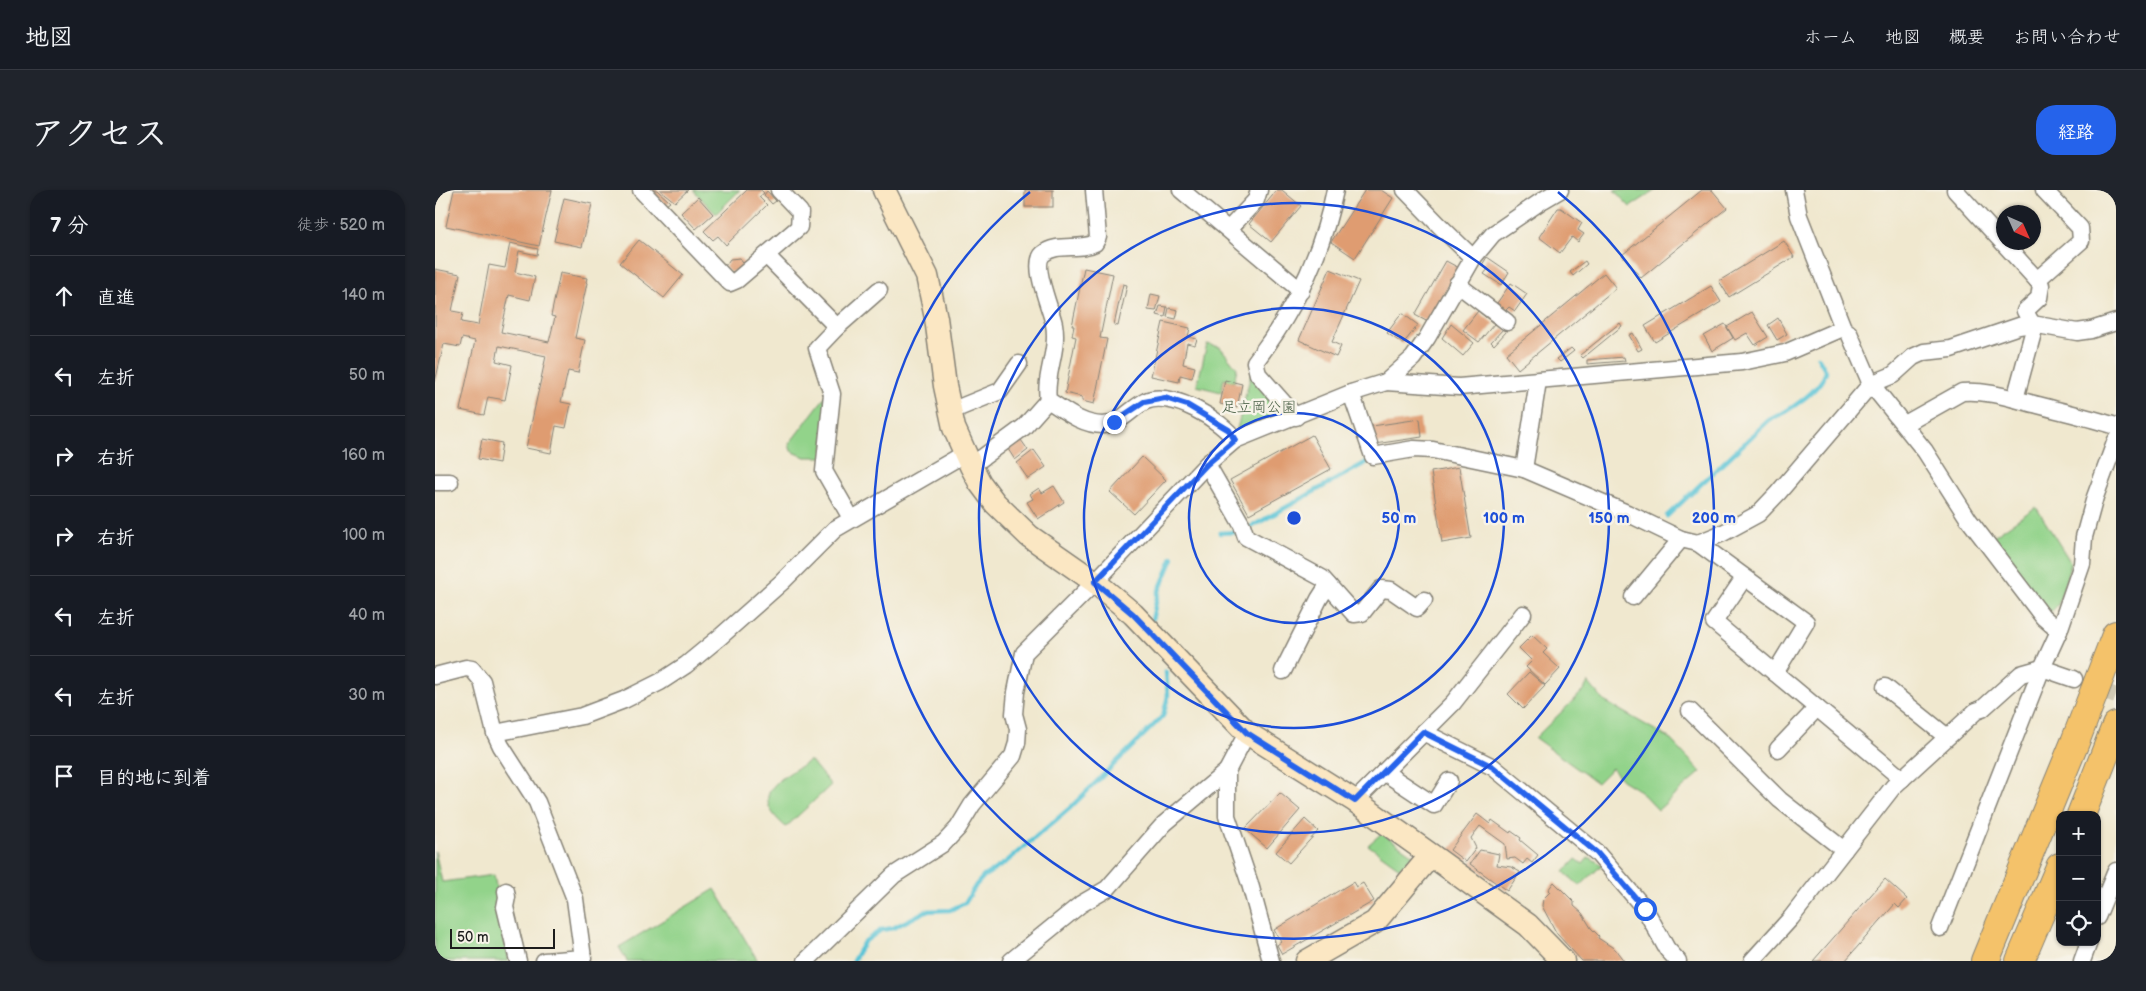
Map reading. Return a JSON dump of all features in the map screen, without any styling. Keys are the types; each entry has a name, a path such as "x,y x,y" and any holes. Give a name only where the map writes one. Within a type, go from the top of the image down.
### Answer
{"highway":[{"path":"1985,961 2065,769 2116,635"},
{"path":"2083,811 2116,726"},
{"path":"2020,961 2056,876"}],"street":[{"path":"641,190 730,283 737,280 767,256 799,227 800,212 779,190"},
{"path":"884,190 927,276 936,318 954,428 967,460 987,493 1019,527 1095,582 1133,614 1247,733 1355,801 1431,855 1528,926 1563,961"},
{"path":"495,733 582,716 624,700 660,682 686,665 720,637 781,582 835,529 851,518 967,460 1024,427 1048,400 1047,390 1054,358 1054,323 1038,263 1041,255 1049,250 1095,243 1098,237 1093,190"},
{"path":"1181,190 1301,291"},
{"path":"1229,229 1256,200 1259,190"},
{"path":"1296,417 1258,374 1255,362 1277,334 1301,291 1330,214 1335,190"},
{"path":"1405,190 1473,258"},
{"path":"1386,382 1413,358 1427,338 1473,258 1502,226 1560,190"},
{"path":"1794,190 1799,216 1843,328 1849,333 1871,384 1925,451 1969,520 2043,617 2059,631"},
{"path":"1955,190 2041,285 2039,298 2025,311 2032,324 2033,333 2015,399"},
{"path":"2037,280 2081,241 2080,228 2044,190"},
{"path":"767,256 837,327"},
{"path":"1457,284 1507,322"},
{"path":"851,518 824,471 832,394 817,348 837,327 879,290"},
{"path":"1698,543 1729,530 1758,514 1871,384 1893,375 1913,357 1924,352 1951,348 2019,326 2032,324 2077,332 2091,330 2116,322"},
{"path":"806,961 894,875 944,843 958,828 972,805 1013,756 1018,730 1013,714 1024,653 1095,582 1207,464 1235,440 1296,417 1351,393 1386,382 1459,387 1762,359 1806,345 1843,328"},
{"path":"951,411 1000,391 1018,372"},
{"path":"1525,469 1538,380"},
{"path":"1905,424 1962,392 1989,393 2101,417 2116,426"},
{"path":"1351,393 1373,456 1414,449 1433,450 1525,469 1627,512 1681,539 1698,543 1744,578 1809,618 1775,673"},
{"path":"1048,400 1081,420 1093,424 1106,425 1123,418 1139,405 1150,400 1173,400 1187,405 1229,430 1235,440"},
{"path":"1940,928 2042,668 2059,631 2082,564 2084,537 2095,497 2116,440"},
{"path":"1207,464 1242,525 1246,537 1322,578 1354,614 1362,613 1381,589 1391,590 1416,609"},
{"path":"1633,597 1681,539"},
{"path":"1744,578 1714,622 1901,778"},
{"path":"1283,671 1299,652 1319,598 1329,585"},
{"path":"1355,801 1453,703 1523,614"},
{"path":"435,676 466,668 477,674 482,681 495,733 501,746 537,802 575,899 583,958 544,961"},
{"path":"1752,961 1791,918 1901,778 2021,674 2042,668 2074,679"},
{"path":"1885,687 1947,738"},
{"path":"1778,749 1817,708"},
{"path":"1690,710 1758,770 1780,800 1844,850"},
{"path":"1423,732 1493,767 1597,853 1645,909 1667,949 1678,961"},
{"path":"1011,961 1081,904 1107,889 1164,824 1227,771 1247,733"},
{"path":"1227,771 1227,816 1250,884 1271,961"},
{"path":"1384,772 1434,805 1449,782"},
{"path":"1307,961 1375,922 1431,855"},
{"path":"2101,907 2116,871"},
{"path":"506,891 505,907 518,961"},
{"path":"2082,961 2088,946"}],"green space":[{"path":"693,190 740,190 716,214"},
{"path":"1614,190 1656,190 1630,207"},
{"path":"1207,344 1220,347 1237,368 1234,382 1224,379 1221,392 1197,386"},
{"name":"足立岡公園","path":"1251,374 1282,409 1281,417 1239,433 1237,429"},
{"path":"828,393 823,457 805,457 791,451 789,444"},
{"path":"2036,507 2071,563 2058,605 2052,611 2045,612 1989,539"},
{"path":"1588,682 1604,701 1669,738 1701,772 1658,810 1640,791 1622,780 1612,768 1597,783 1535,738 1584,690"},
{"path":"810,760 831,785 786,827 774,815 769,805 768,796 772,788 779,781"},
{"path":"1382,833 1417,858 1405,872 1368,845"},
{"path":"435,851 442,882 494,875 498,897 496,907 508,961 435,961"},
{"path":"1588,858 1602,865 1580,886 1564,872 1576,859 1583,864"},
{"path":"715,889 758,961 627,961 619,947"}],"building":[{"path":"454,190 552,190 539,246 446,226"},
{"path":"653,190 657,190 670,202 666,205"},
{"path":"660,190 688,190 675,202"},
{"path":"747,190 761,190 764,193 759,197 767,205 726,245 718,236 713,240 704,231"},
{"path":"1025,190 1053,190 1053,207 1025,207"},
{"path":"1277,190 1282,190 1301,206 1271,242 1249,224"},
{"path":"1365,190 1381,190 1393,198 1355,258 1331,242"},
{"path":"1702,190 1712,190 1727,208 1641,278 1622,255"},
{"path":"767,191 776,201 772,204 764,195"},
{"path":"698,197 713,214 696,229 681,213"},
{"path":"564,198 592,204 582,247 554,241"},
{"path":"1558,208 1561,208 1582,223 1578,230 1584,234 1578,242 1572,237 1560,253 1539,237"},
{"path":"639,240 683,275 664,298 620,263"},
{"path":"1784,241 1794,257 1729,297 1719,281"},
{"path":"510,243 538,249 537,255 519,251 515,272 535,277 530,300 509,295 501,332 549,342 555,317 551,316 560,273 587,278 575,338 585,340 578,373 568,371 561,402 571,404 566,428 556,426 551,453 526,448 546,356 499,346 496,361 512,365 505,400 488,397 484,415 460,410 475,341 462,338 460,347 444,344 435,382 435,269 460,274 452,311 463,313 461,322 478,325 489,265 505,268"},
{"path":"1487,257 1509,272 1501,285 1484,274 1488,269 1482,265"},
{"path":"740,258 745,265 740,271 730,272 725,266 730,259"},
{"path":"1446,261 1459,268 1428,322 1415,315"},
{"path":"1585,261 1587,264 1573,276 1570,272"},
{"path":"1084,268 1113,274 1100,338 1107,339 1094,404 1082,401 1082,397 1065,393 1076,337 1072,336 1074,326 1072,326"},
{"path":"1330,269 1359,281 1332,342 1341,346 1336,357 1299,340"},
{"path":"1604,273 1616,288 1518,369 1506,354"},
{"path":"1511,283 1527,294 1515,311 1509,307 1506,310 1497,303"},
{"path":"1123,284 1127,285 1118,326 1114,325"},
{"path":"1711,286 1721,302 1655,342 1645,326"},
{"path":"1151,294 1160,296 1156,311 1148,310"},
{"path":"1160,306 1167,307 1165,317 1157,315"},
{"path":"1169,308 1178,310 1176,319 1167,317"},
{"path":"1478,311 1494,324 1479,342 1463,330"},
{"path":"1752,312 1768,337 1755,345 1747,333 1735,340 1727,327"},
{"path":"1402,313 1418,325 1403,344 1387,333"},
{"path":"1778,318 1787,334 1777,340 1768,325"},
{"path":"1163,322 1190,328 1188,337 1197,339 1195,345 1187,343 1183,364 1195,367 1192,378 1180,375 1179,382 1151,376"},
{"path":"1620,323 1622,326 1583,358 1580,355"},
{"path":"1451,324 1474,343 1463,356 1442,338"},
{"path":"1725,324 1733,338 1712,351 1704,336"},
{"path":"1504,328 1507,331 1494,345 1491,342"},
{"path":"1633,333 1642,349 1638,351 1629,335"},
{"path":"1571,348 1574,351 1560,362 1557,359"},
{"path":"1624,357 1625,361 1587,364 1587,360"},
{"path":"1225,380 1242,384 1237,408 1220,404"},
{"path":"1420,419 1422,437 1375,444 1372,426"},
{"path":"1312,435 1331,469 1249,514 1230,480"},
{"path":"482,439 502,443 499,463 478,459"},
{"path":"1021,440 1028,450 1015,460 1008,449"},
{"path":"1034,450 1046,467 1028,479 1017,463"},
{"path":"1142,457 1166,480 1134,514 1110,492"},
{"path":"1459,467 1471,538 1442,543 1431,472"},
{"path":"1054,486 1064,502 1038,519 1027,502 1033,499 1030,494 1039,488 1042,493"},
{"path":"1532,635 1547,649 1543,653 1560,669 1545,685 1526,667 1532,661 1519,648"},
{"path":"1529,672 1545,686 1523,709 1508,694"},
{"path":"1280,793 1300,810 1267,848 1245,829"},
{"path":"1477,814 1490,824 1492,820 1510,833 1511,831 1521,838 1520,840 1538,855 1532,863 1527,859 1523,864 1515,858 1507,859 1505,844 1480,826 1471,838 1476,848 1466,862 1450,850"},
{"path":"1305,819 1318,831 1289,863 1276,852"},
{"path":"1480,850 1499,854 1497,865 1511,867 1520,872 1507,891 1470,864"},
{"path":"1885,879 1907,899 1899,908 1895,904 1845,961 1813,961"},
{"path":"1353,882 1356,887 1363,883 1374,901 1282,954 1277,945 1281,942 1274,930"},
{"path":"1554,882 1574,902 1574,906 1582,913 1591,928 1599,936 1598,938 1615,949 1624,961 1582,961 1557,934 1542,906 1543,899 1550,892 1548,890"}],"waterway":[{"path":"1667,516 1769,420 1794,406 1818,386 1826,371 1818,357"},
{"path":"1251,527 1367,462"},
{"path":"1220,533 1236,532"},
{"path":"1152,620 1158,593 1173,558"},
{"path":"853,961 864,942 881,930 893,928 926,911 950,910 965,903 984,876 1005,863 1070,808 1163,716 1168,696 1166,672"}],"tunnel":[{"path":"2087,685 2116,696"}],"route":[{"path":"1114,422 1123,418 1144,402 1165,398 1187,405 1229,430 1235,440 1207,464 1095,582 1133,614 1247,733 1269,749 1355,801 1423,732 1493,767 1597,853 1645,909"}]}
